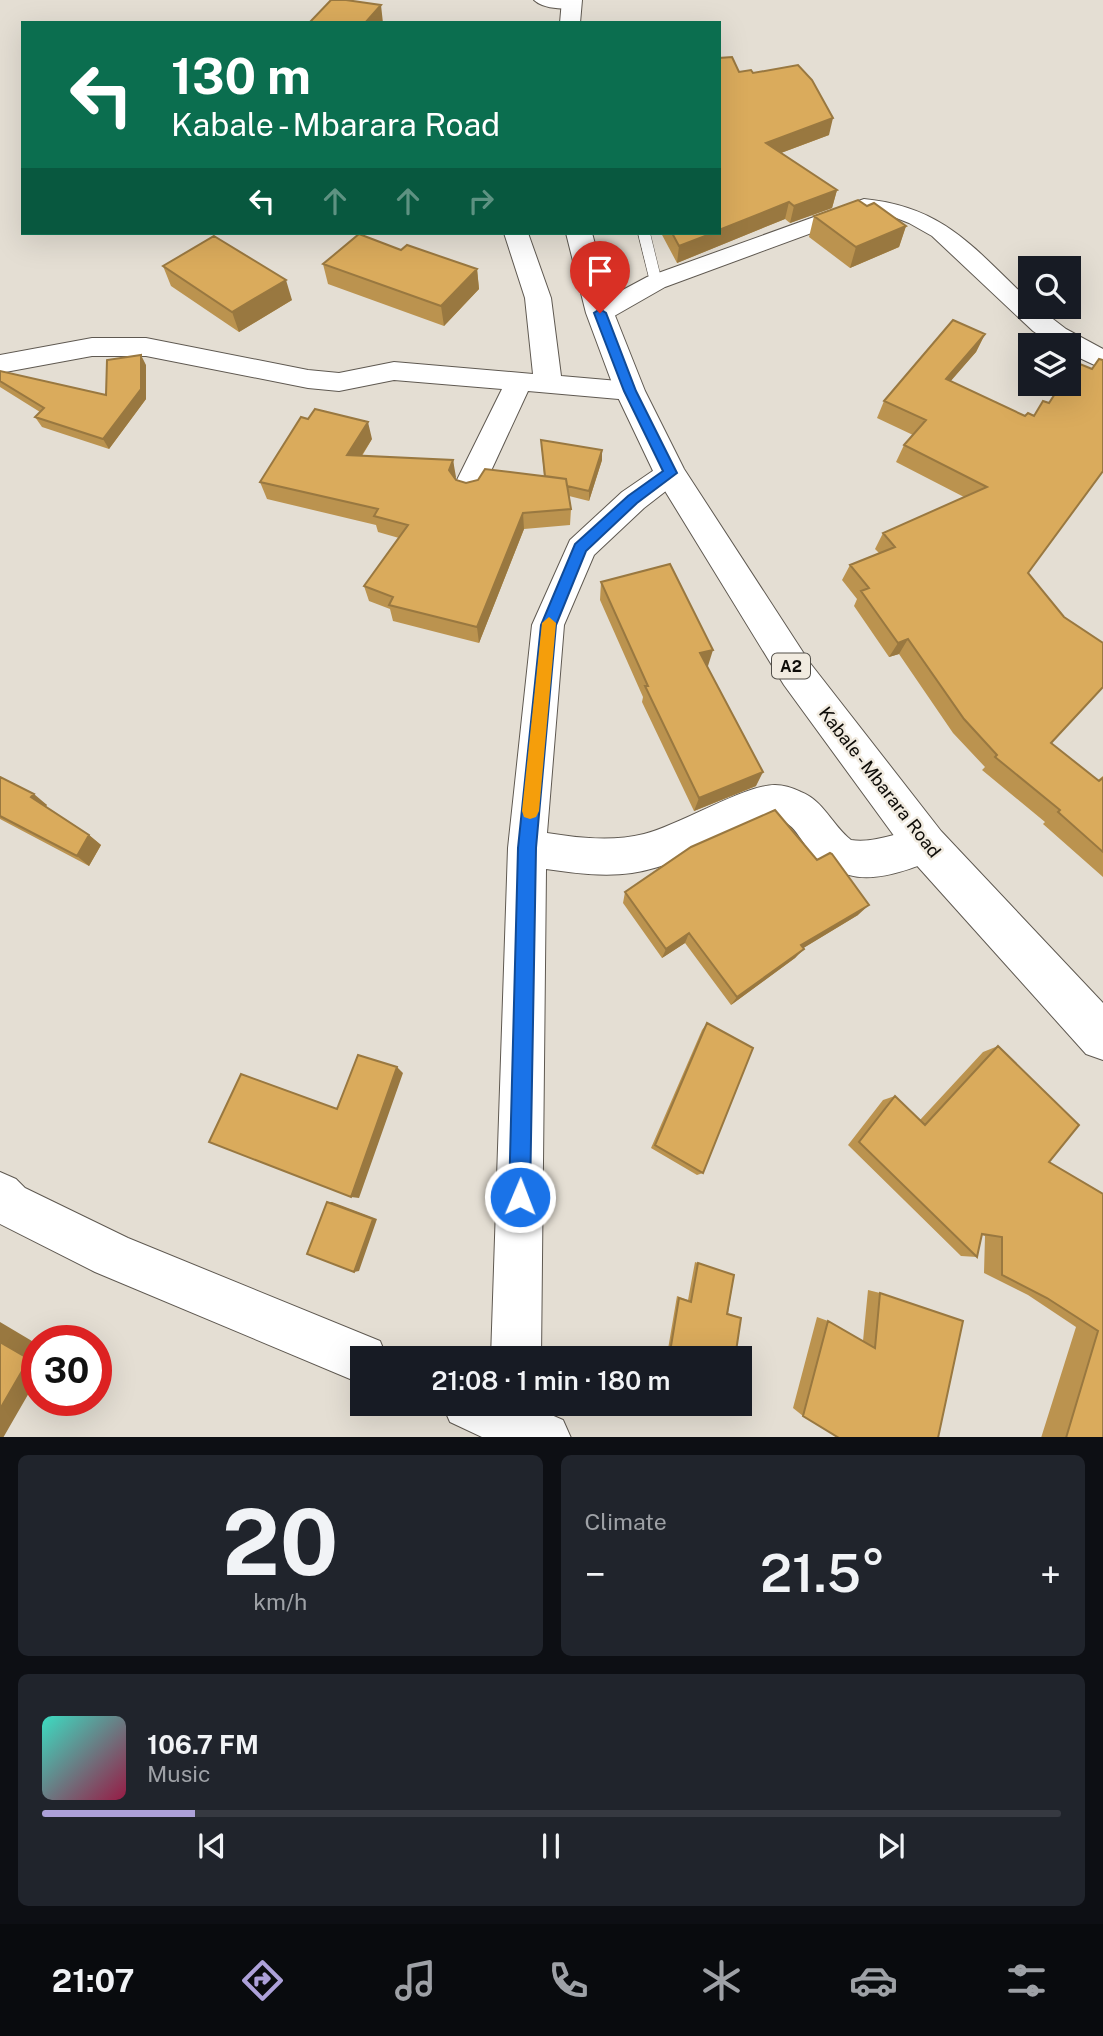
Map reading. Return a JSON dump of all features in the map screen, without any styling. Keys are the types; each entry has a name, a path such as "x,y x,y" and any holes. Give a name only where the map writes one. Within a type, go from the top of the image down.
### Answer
{"main road":[{"name":"Kabale - Mbarara Road","path":"580,235 600,313 630,391 670,473 797,674 926,845 1103,1037"}],"street":[{"path":"543,0 571,9"},
{"path":"600,313 656,282 864,206 883,205 904,211 941,229 1041,324 1075,346 1103,359"},
{"path":"517,235 538,298 548,384"},
{"path":"0,364 92,347 146,347 308,379 339,382 394,371 630,391"},
{"path":"469,486 519,382"},
{"path":"516,1346 527,848 548,625 580,548 633,500 670,473"},
{"path":"527,848 577,855 630,855 698,832 772,801 791,803 805,812 827,844 846,856 867,859 926,845"},
{"path":"3,1202 113,1255 350,1354"},
{"path":"499,1416 522,1425"}],"lane":[{"path":"644,235 656,282"}],"building":[{"path":"331,0 381,5 367,21 311,21"},
{"path":"732,57 739,72 751,70 753,73 798,65 812,80 833,118 766,143 837,190 794,206 789,202 721,229 721,58"},
{"path":"858,200 867,206 874,203 906,226 856,247 814,216"},
{"path":"358,235 362,235 401,250 407,245 477,269 441,306 323,264"},
{"path":"673,235 708,235 679,246"},
{"path":"214,236 286,280 232,312 163,266"},
{"path":"953,320 985,334 946,379 1025,416 1028,413 1034,416 1043,401 1049,403 1054,396 1081,396 1081,364 1092,369 1099,359 1103,360 1103,471 1028,573 1064,617 1103,643 1103,687 1051,743 1099,781 1103,778 1103,852 1058,812 1060,810 995,757 997,755 964,719 908,639 898,643 861,591 869,588 850,565 895,547 883,533 987,487 904,445 926,420 884,401"},
{"path":"141,355 141,389 103,439 35,417 44,408 0,381 0,371 106,395 107,360"},
{"path":"315,409 368,422 347,455 453,460 449,470 456,480 466,483 478,480 485,469 566,479 571,509 523,513 477,627 389,605 393,597 364,586 408,525 374,516 378,509 260,482 301,417 308,419"},
{"path":"541,440 602,450 589,491 567,486 566,479 545,476"},
{"path":"670,564 713,650 700,653 763,772 699,798 645,686 648,686 601,582"},
{"path":"0,777 34,794 31,797 89,835 77,856 0,816"},
{"path":"775,810 817,860 832,854 869,905 801,945 804,949 737,997 689,933 666,949 625,892 691,847"},
{"path":"707,1023 753,1048 703,1173 655,1145"},
{"path":"998,1046 1079,1125 1049,1162 1103,1194 1103,1437 1066,1437 1098,1331 1047,1298 1002,1275 1002,1237 982,1234 977,1257 859,1142 895,1096 925,1125"},
{"path":"358,1055 397,1067 351,1197 209,1142 241,1074 337,1109"},
{"path":"327,1202 373,1219 354,1272 307,1254"},
{"path":"698,1263 734,1275 727,1314 741,1318 737,1346 671,1346 679,1298 691,1302"},
{"path":"880,1293 963,1321 938,1437 837,1437 803,1416 828,1321 875,1348"},
{"path":"0,1342 21,1354 21,1373 0,1409"}],"slow traffic":[{"path":"530,811 549,623"}],"route":[{"path":"520,1197 527,848 548,625 580,548 633,500 670,473 630,391 600,313"}]}
